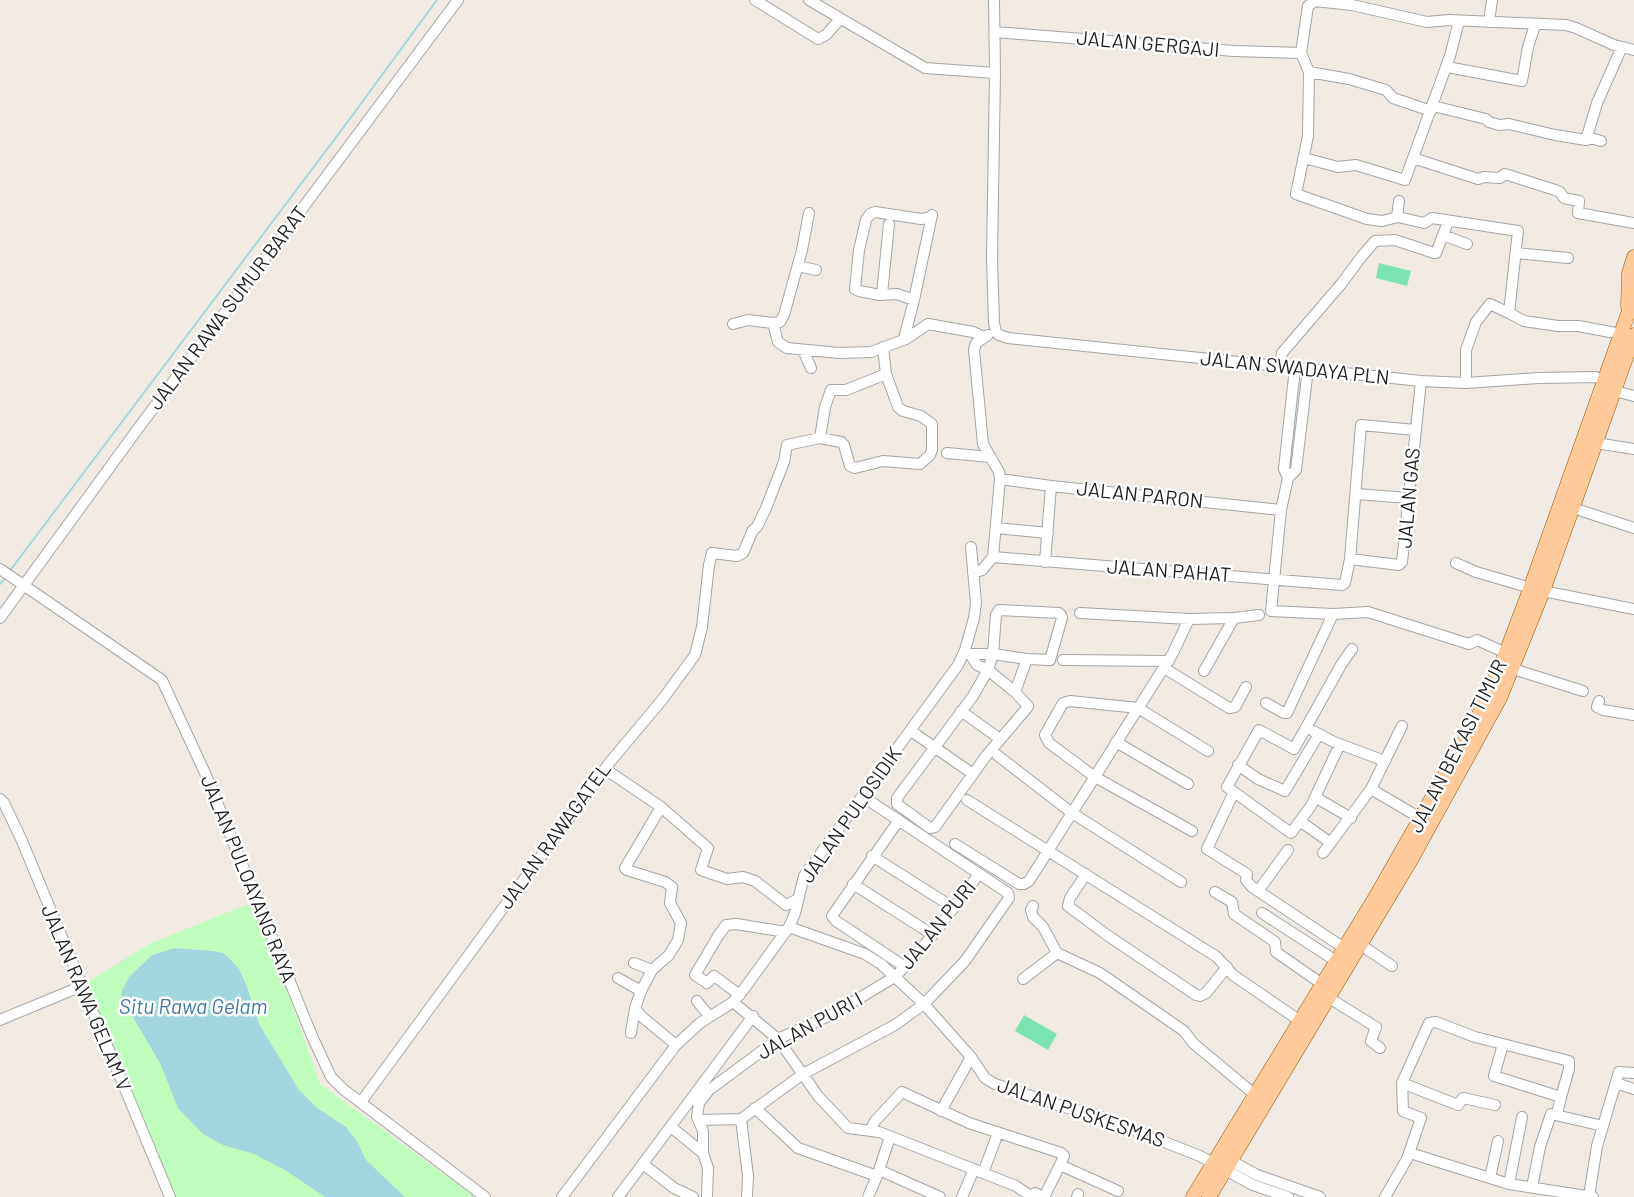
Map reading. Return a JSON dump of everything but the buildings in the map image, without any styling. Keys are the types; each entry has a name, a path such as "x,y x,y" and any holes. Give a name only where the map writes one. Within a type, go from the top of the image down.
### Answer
{"main road":[{"path":"1627,317 1629,273 1634,256"},
{"name":"JALAN BEKASI TIMUR","path":"1221,1162 1254,1095 1305,1021 1329,998 1361,945 1470,756 1513,669 1606,380 1628,335 1627,317 1634,297"},
{"name":"JALAN BEKASI TIMUR","path":"1221,1162 1305,1021 1322,984 1422,819 1477,718 1573,508 1596,443 1606,380 1628,335"},
{"path":"1193,1197 1221,1162"},
{"path":"1209,1197 1221,1162"}],"street":[{"name":"JALAN RAWA SUMUR BARAT","path":"0,618 20,583 458,0"},
{"path":"755,0 818,39 826,35 840,19"},
{"path":"809,0 925,68 995,73"},
{"path":"974,573 982,570 993,557 1000,479 999,472 983,444 974,350 976,343 996,332 992,258 994,0"},
{"path":"1509,313 1518,231 1431,218 1424,223 1397,217 1382,221 1366,219 1297,195 1295,192 1308,136 1309,72 1301,53 1306,12 1315,0 1352,5 1419,21 1571,26 1634,50"},
{"path":"1490,22 1492,0"},
{"path":"1304,158 1338,167 1356,165 1405,180 1447,67 1459,21"},
{"path":"1447,67 1522,81 1528,47 1535,25"},
{"name":"JALAN GERGAJI","path":"994,32 1234,51 1301,53"},
{"path":"1309,72 1349,79 1386,90 1393,98 1486,119 1499,125 1509,124 1557,136 1586,140 1597,103 1622,47"},
{"path":"1587,137 1601,141"},
{"path":"1413,158 1478,179 1500,178 1505,174 1556,190 1564,198 1579,201 1578,213 1634,223"},
{"path":"1397,217 1399,201"},
{"path":"906,339 905,335 914,300 930,216 921,219 875,212 866,219 855,289 897,294 914,300"},
{"path":"733,324 748,320 780,322 798,266 809,213"},
{"path":"1280,366 1282,353 1377,240 1395,240 1434,253 1448,222"},
{"path":"882,294 889,224"},
{"path":"1443,235 1467,244"},
{"path":"1516,253 1568,258"},
{"path":"798,266 816,270"},
{"path":"1466,383 1466,350 1476,322 1490,304 1524,321 1558,326 1578,326 1628,335"},
{"path":"773,323 780,344 787,348 861,354 906,339 928,324 973,332 984,337"},
{"name":"JALAN SWADAYA PLN","path":"996,332 1008,338 1421,381 1466,383 1538,378 1606,380 1634,396"},
{"path":"883,347 886,374 900,410 921,416 932,424 932,450 920,464 883,461 855,468 850,466 841,442 820,438 831,390 846,390 886,374"},
{"path":"803,350 811,368"},
{"path":"1288,478 1284,468 1296,368"},
{"path":"1308,369 1296,470 1288,478 1281,510 1271,611 1333,614 1368,612 1469,644 1478,640 1506,653"},
{"name":"JALAN GAS","path":"1350,559 1401,564 1421,381"},
{"path":"1350,559 1361,425 1415,430"},
{"name":"JALAN RAWAGATEL","path":"361,1102 605,769 695,655 702,627 711,556 714,552 741,555 766,508 784,462 787,446 820,438"},
{"path":"1596,443 1634,449"},
{"path":"947,453 990,457"},
{"name":"JALAN PARON","path":"1000,479 1281,510"},
{"path":"1045,561 1051,486"},
{"path":"1356,494 1409,498"},
{"path":"1573,508 1634,528"},
{"path":"996,528 1048,533"},
{"name":"JALAN PULOSIDIK","path":"562,1197 676,1045 709,1016 736,999 787,930 795,913 804,876 967,654 976,603 971,547"},
{"name":"JALAN PAHAT","path":"993,557 1338,585 1345,583 1350,559"},
{"path":"1456,563 1476,572 1537,589 1634,609"},
{"name":"JALAN PULOAYANG RAYA","path":"2,568 20,583 162,680 205,773 325,1066 336,1083 485,1197"},
{"path":"967,654 977,665 988,670 1015,692 1028,706 973,774 935,827 930,828 896,802 988,670 993,654 996,615 999,610 1059,613 1062,618 1052,658 1048,660 993,654 967,654"},
{"path":"1080,613 1189,619 1259,615"},
{"path":"1266,703 1287,713 1333,614"},
{"path":"1204,671 1234,618"},
{"path":"955,844 1019,884 1024,885 1029,881 1181,640 1189,619"},
{"path":"1340,744 1315,797 1292,833 1227,787 1259,730 1293,750 1308,728 1336,673 1352,649"},
{"path":"1015,692 1027,659"},
{"path":"1063,660 1166,664 1229,708 1235,707 1246,687"},
{"path":"1513,669 1583,691"},
{"path":"1192,831 1095,777 1046,739 1046,731 1063,703 1070,700 1138,708 1208,751"},
{"path":"1599,700 1597,707 1603,711 1634,715"},
{"path":"961,711 1000,739"},
{"path":"1323,853 1371,789 1402,726"},
{"path":"1308,728 1340,744 1385,761"},
{"path":"911,731 973,774"},
{"path":"1238,765 1258,779 1285,791 1319,734"},
{"path":"1116,742 1188,784"},
{"path":"997,755 1072,813 1181,882"},
{"path":"605,769 660,807 708,848 696,867 727,879 743,877 755,881 786,905 798,899"},
{"path":"1371,789 1422,819"},
{"path":"1234,792 1207,849 1246,873 1247,882 1258,891 1344,948"},
{"path":"699,1120 741,1119 803,1074 885,1031 924,1004 965,961 1008,898 1008,893 862,796"},
{"path":"1315,797 1351,818"},
{"name":"JALAN RAWA GELAM V","path":"0,800 4,803 22,841 170,1197"},
{"path":"967,800 1216,957 1233,975 1305,1021"},
{"path":"631,1033 635,1008 641,991 652,970 669,955 678,940 681,923 670,903 672,887 665,882 626,868 660,807"},
{"path":"899,820 832,914 832,918 905,967"},
{"path":"1300,822 1331,843"},
{"path":"1258,891 1288,850"},
{"path":"872,856 954,908"},
{"name":"JALAN PURI","path":"896,976 933,935 980,874"},
{"path":"1086,874 1068,902 1072,910 1196,995 1206,993 1227,967"},
{"path":"853,884 933,935"},
{"path":"1215,892 1232,902 1233,914 1275,942 1276,952 1322,984"},
{"path":"1033,906 1030,910 1033,917 1043,927 1057,953 1100,973 1178,1026 1193,1043 1254,1095"},
{"path":"1262,913 1336,961"},
{"name":"JALAN PUSKESMAS","path":"736,999 714,975 707,983 695,975 726,925 744,924 787,930 865,954 896,976 971,1057 985,1078 995,1084 1064,1107 1091,1113 1221,1162"},
{"path":"1361,945 1392,966"},
{"path":"1023,979 1057,953"},
{"path":"634,963 652,970"},
{"name":"JALAN PURI I","path":"696,1100 702,1098 718,1083 778,1038 850,1004 896,976"},
{"path":"618,978 641,991"},
{"path":"0,1020 82,986"},
{"path":"1329,998 1376,1027 1371,1041 1380,1048"},
{"path":"736,999 778,1038 818,1096 844,1125 852,1129 871,1129 1016,1186 1032,1197 1034,1193 1044,1197 1064,1156 941,1111 902,1092 875,1121 871,1129"},
{"path":"697,1001 709,1016"},
{"path":"635,1008 641,1016 676,1045"},
{"path":"621,1196 671,1127 696,1100 708,1076 753,1016"},
{"path":"1385,1197 1410,1153 1421,1118 1403,1110 1402,1083 1429,1023 1436,1022 1475,1037 1569,1060 1561,1097 1540,1147 1532,1187"},
{"path":"1503,1044 1495,1077 1532,1086 1561,1097"},
{"path":"941,1111 971,1057"},
{"path":"1410,1153 1509,1184 1591,1197 1603,1126 1620,1071 1634,1073"},
{"path":"708,1076 718,1083"},
{"path":"1402,1083 1458,1104 1463,1098 1496,1105"},
{"path":"1616,1083 1634,1089"},
{"path":"696,1100 697,1117 703,1131 703,1153 708,1168 707,1197"},
{"path":"755,1108 798,1148 878,1173 921,1193 940,1197"},
{"path":"1554,1114 1603,1126"},
{"path":"1509,1184 1522,1117"},
{"path":"741,1119 748,1176 747,1197"},
{"path":"671,1127 703,1153"},
{"path":"962,1197 998,1133"},
{"path":"868,1197 890,1137"},
{"path":"1490,1178 1498,1141"},
{"path":"1221,1162 1253,1185 1273,1195 1288,1197"},
{"path":"1221,1162 1320,1197"},
{"path":"643,1164 674,1188 693,1197"},
{"path":"1060,1165 1118,1191"}],"green space":[{"path":"1379,263 1411,271 1407,286 1376,278"},
{"path":"256,901 320,1084 475,1197 174,1197 170,1194 75,990 149,944"},
{"path":"1024,1015 1057,1034 1048,1050 1015,1031"}],"water":[{"name":"Situ Rawa Gelam","path":"175,948 223,953 231,960 239,969 247,987 259,1024 299,1090 317,1108 346,1127 358,1143 366,1160 405,1197 325,1197 285,1170 254,1154 223,1145 203,1134 178,1108 160,1063 122,1001 122,991 129,977 152,955"}],"waterway":[{"path":"9,572 437,0"},
{"path":"0,584 6,577"}]}
